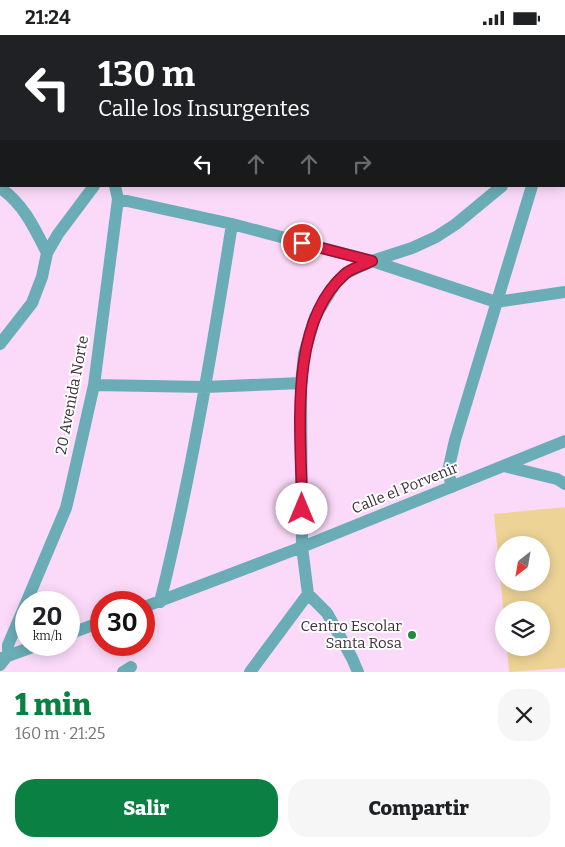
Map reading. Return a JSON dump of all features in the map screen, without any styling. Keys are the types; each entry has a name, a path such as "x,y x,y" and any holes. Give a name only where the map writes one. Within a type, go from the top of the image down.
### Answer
{"street":[{"path":"0,343 32,303 42,277 48,253 58,234 93,187"},
{"name":"20 Avenida Norte","path":"31,591 66,508 94,385 118,199 115,187"},
{"path":"358,672 327,613 308,594 302,547 301,383 304,354 315,317 335,285 346,273 436,237 501,187"},
{"path":"452,487 448,471 455,440 532,187"},
{"path":"0,188 12,196 32,223 48,253"},
{"path":"118,199 232,225 372,261 496,302 565,292"},
{"path":"160,602 173,548 205,387 232,225"},
{"path":"94,385 205,387 301,383"},
{"name":"Calle el Porvenir","path":"155,604 302,547 565,441"},
{"path":"504,466 557,479 565,484"},
{"path":"250,672 308,594"},
{"name":"20 Avenida Norte","path":"3,660 15,629"},
{"path":"3,660 15,655"}],"shaded area":[{"path":"565,507 565,668 509,672 508,656 550,656 550,601 502,601 501,591 550,591 550,536 496,536 494,514"}],"place":[{"name":"Centro Escolar Santa Rosa","path":"412,635"}],"route":[{"path":"302,243 372,261 346,273 335,285 315,317 304,354 301,383 302,509"}]}
